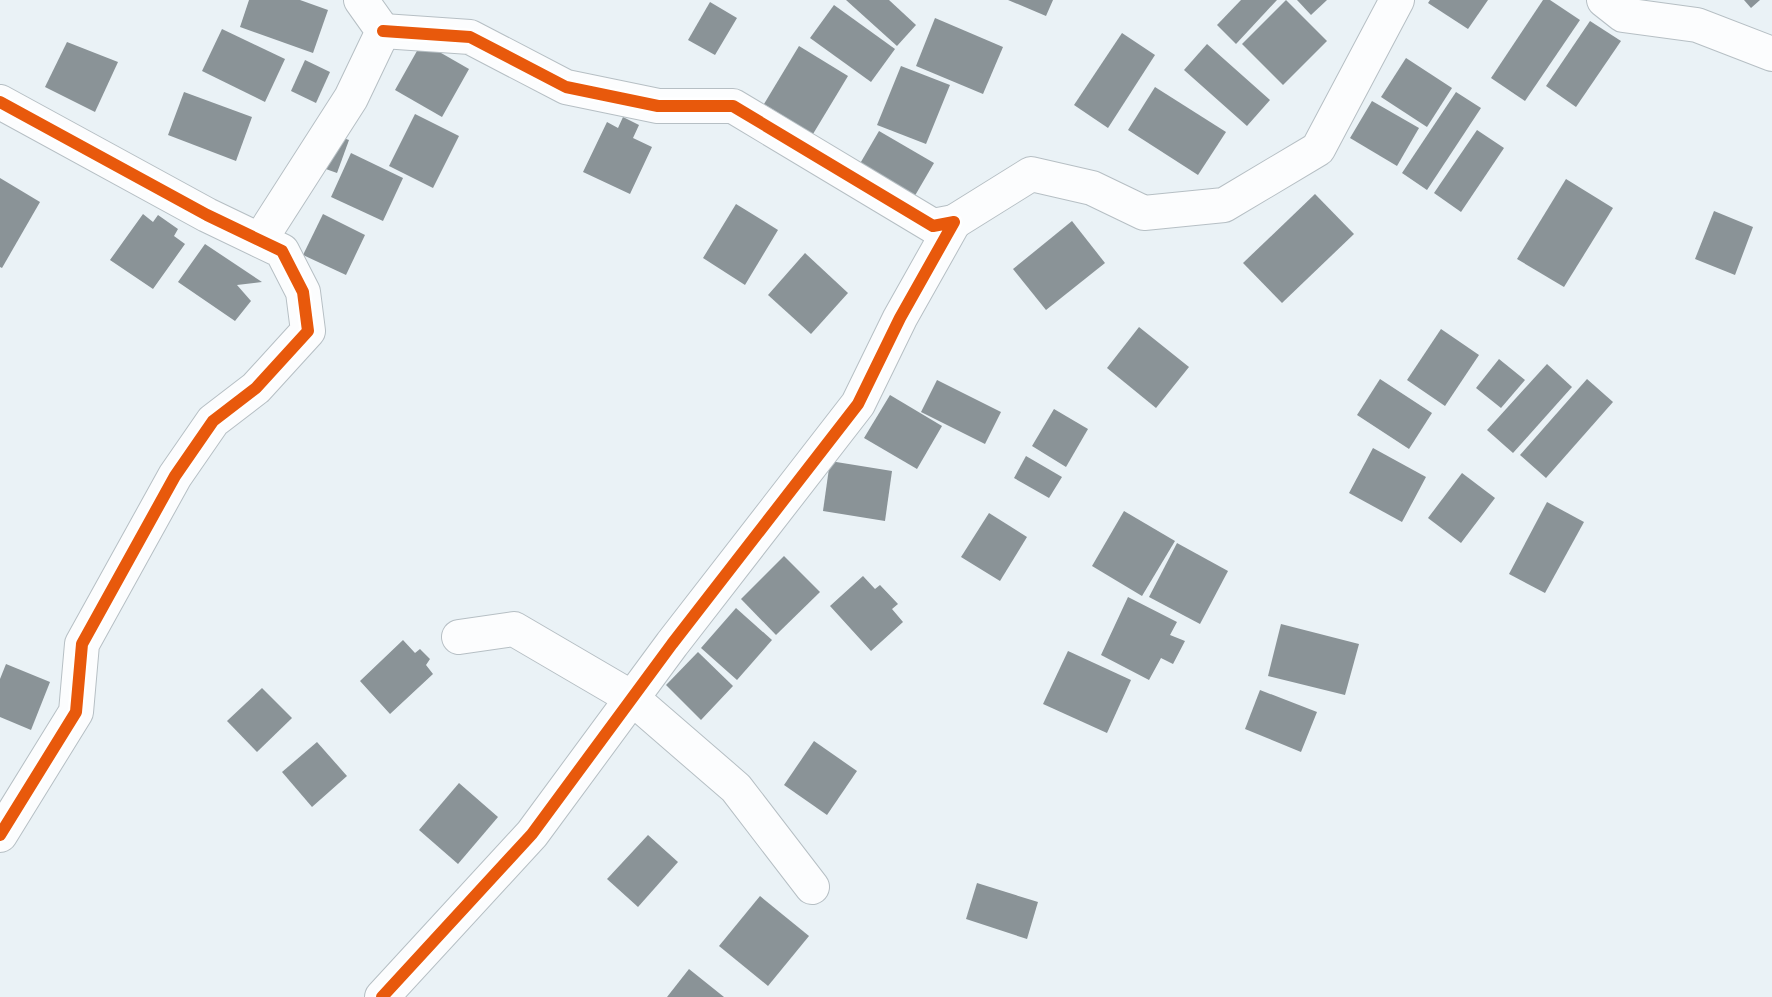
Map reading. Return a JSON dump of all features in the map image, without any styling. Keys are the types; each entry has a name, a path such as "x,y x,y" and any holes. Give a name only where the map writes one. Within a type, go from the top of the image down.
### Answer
{"street":[{"path":"361,0 383,31"},
{"path":"383,31 470,37 566,87 658,106 733,106 933,226 954,222 1031,174 1092,188 1144,213 1224,205 1318,149 1397,0"},
{"path":"1604,0 1623,15 1697,25 1772,54"},
{"path":"260,240 351,98 383,31"},
{"path":"0,102 207,215 282,251 303,292 308,331 256,388 213,421 175,476 82,644 76,712 0,835"},
{"path":"382,997 532,834 632,698 858,404 900,318 954,222"},
{"path":"459,637 514,629 632,698 736,788 812,887"}],"building":[{"path":"249,0 300,0 328,10 313,53 240,27"},
{"path":"846,0 889,0 916,25 897,46"},
{"path":"1008,0 1053,0 1046,16"},
{"path":"1241,0 1277,0 1236,44 1217,25"},
{"path":"1286,0 1327,41 1283,85 1242,44"},
{"path":"1297,0 1327,0 1311,15"},
{"path":"1430,0 1488,0 1468,29 1428,3"},
{"path":"1543,0 1550,0 1580,20 1525,101 1491,78"},
{"path":"1744,0 1760,0 1751,8"},
{"path":"710,2 737,18 715,55 688,40"},
{"path":"834,5 895,49 871,82 810,38"},
{"path":"935,18 1003,47 983,94 916,66"},
{"path":"1590,21 1621,41 1576,107 1546,86"},
{"path":"222,29 285,59 265,102 202,71"},
{"path":"1122,33 1155,55 1108,128 1074,105"},
{"path":"67,42 118,62 95,112 45,87"},
{"path":"422,42 469,69 442,117 395,90"},
{"path":"1207,44 1270,100 1247,126 1184,70"},
{"path":"799,46 848,76 813,134 764,104"},
{"path":"1406,58 1452,88 1427,127 1381,97"},
{"path":"305,60 330,72 316,103 291,91"},
{"path":"901,66 950,85 926,144 877,125"},
{"path":"1155,87 1226,132 1198,175 1128,130"},
{"path":"184,92 252,117 236,161 168,135"},
{"path":"1456,92 1481,108 1427,190 1402,173"},
{"path":"1372,101 1419,128 1397,166 1350,138"},
{"path":"415,114 459,136 433,188 389,166"},
{"path":"623,117 639,125 633,138 652,147 630,194 583,172 607,122 618,128"},
{"path":"1477,130 1504,148 1461,212 1434,193"},
{"path":"879,131 934,163 913,199 858,167"},
{"path":"335,135 349,140 337,173 323,168"},
{"path":"351,153 403,178 383,221 331,197"},
{"path":"0,178 40,202 2,268 0,267"},
{"path":"1566,179 1613,208 1564,287 1517,259"},
{"path":"1315,194 1354,234 1282,303 1243,263"},
{"path":"736,204 778,230 745,285 703,258"},
{"path":"1714,211 1753,227 1735,275 1695,259"},
{"path":"143,214 153,222 158,215 178,229 174,236 185,244 153,289 110,260"},
{"path":"323,214 365,235 346,275 303,255"},
{"path":"1072,221 1105,263 1046,310 1013,269"},
{"path":"205,244 262,282 237,285 251,301 235,321 178,282"},
{"path":"805,253 848,293 811,334 768,295"},
{"path":"1139,327 1189,367 1156,408 1107,368"},
{"path":"1441,329 1479,355 1445,406 1407,380"},
{"path":"1499,359 1525,380 1501,408 1476,388"},
{"path":"1547,364 1572,387 1513,453 1487,430"},
{"path":"1380,379 1432,413 1409,449 1357,415"},
{"path":"1587,379 1613,402 1546,478 1520,455"},
{"path":"937,380 1001,412 985,444 921,412"},
{"path":"890,395 942,426 917,469 864,438"},
{"path":"1054,409 1088,429 1066,467 1032,446"},
{"path":"1373,448 1426,477 1402,522 1349,493"},
{"path":"1026,456 1062,477 1049,498 1014,478"},
{"path":"830,461 892,471 885,521 823,511"},
{"path":"1462,473 1495,498 1461,543 1428,518"},
{"path":"1547,502 1584,522 1545,593 1509,574"},
{"path":"1124,511 1175,541 1142,596 1092,566"},
{"path":"989,513 1027,537 1000,581 961,557"},
{"path":"1177,543 1228,571 1200,624 1149,597"},
{"path":"784,556 820,592 776,635 741,599"},
{"path":"863,576 875,589 880,585 898,604 892,609 903,622 871,651 830,606"},
{"path":"1128,597 1177,622 1170,635 1185,641 1173,664 1161,658 1149,680 1101,655"},
{"path":"736,608 772,640 737,680 701,648"},
{"path":"1281,624 1359,644 1345,695 1268,676"},
{"path":"403,640 415,653 420,649 430,659 426,665 433,674 390,714 360,681"},
{"path":"1068,651 1131,680 1107,733 1043,704"},
{"path":"698,652 733,686 701,720 666,685"},
{"path":"6,664 50,682 31,730 0,717 0,679"},
{"path":"262,688 292,718 257,752 227,721"},
{"path":"1260,690 1317,712 1301,752 1245,729"},
{"path":"814,741 857,771 827,815 784,785"},
{"path":"317,742 347,776 312,807 282,772"},
{"path":"459,783 498,817 458,864 419,830"},
{"path":"648,835 678,862 638,907 607,879"},
{"path":"977,883 1038,902 1027,939 966,919"},
{"path":"760,896 809,936 768,986 719,946"},
{"path":"689,969 724,997 667,997"}],"cycle path":[{"path":"382,997 532,834 672,644 858,404 900,318 954,222 933,226 733,106 658,106 566,87 470,37 383,31"},
{"path":"0,102 207,215 282,251 303,292 308,331 256,388 213,421 175,476 82,644 76,712 0,835"}]}
